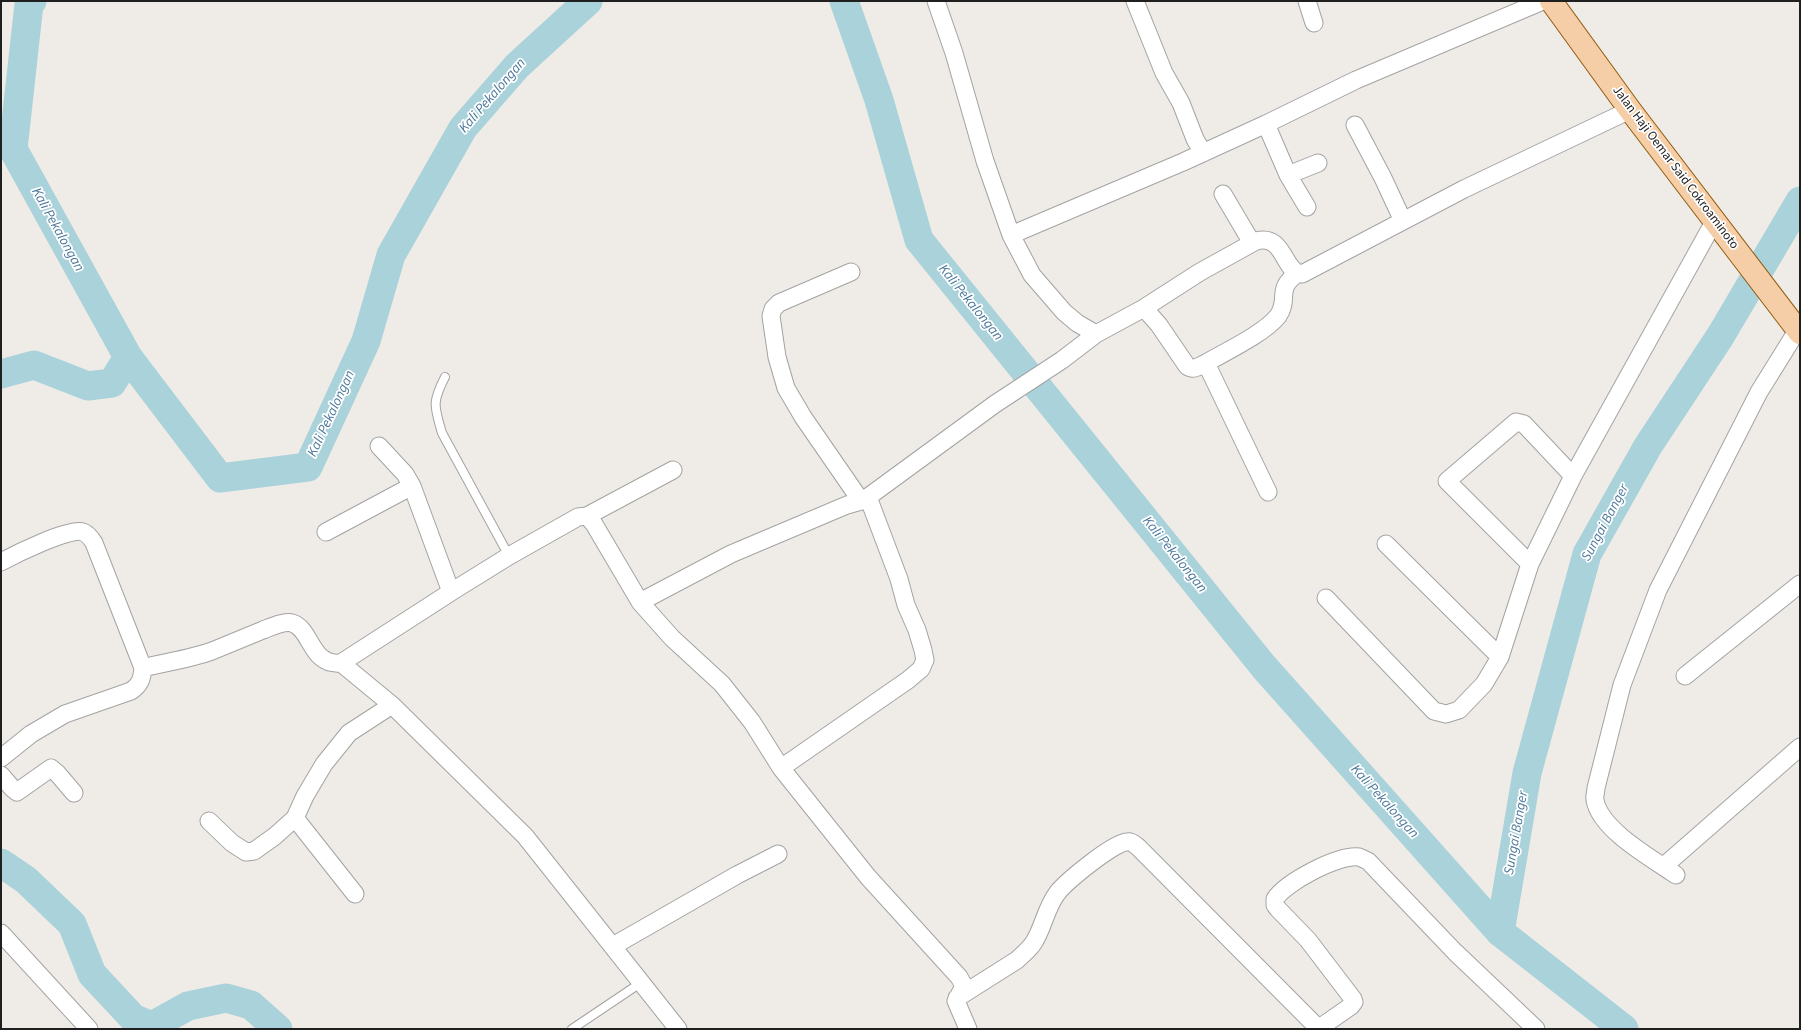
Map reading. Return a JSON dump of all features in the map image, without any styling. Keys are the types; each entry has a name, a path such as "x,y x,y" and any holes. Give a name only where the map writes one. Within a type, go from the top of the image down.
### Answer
{"main road":[{"name":"Jalan Haji Oemar Said Cokroaminoto","path":"1551,1 1630,110 1799,330"}],"street":[{"path":"936,1 954,53 985,161 1011,235 1032,275 1064,312 1077,324 1096,334"},
{"path":"1135,1 1164,73 1181,102 1195,139 1203,153"},
{"path":"1307,1 1314,23"},
{"path":"1011,235 1203,153 1356,80 1543,1"},
{"path":"1144,308 1159,325 1187,366 1190,369 1194,369 1262,330 1278,316 1283,303 1285,285 1288,280 1298,274 1307,272 1464,189 1630,110"},
{"path":"1266,124 1288,175 1306,207"},
{"path":"1355,125 1383,178 1403,221"},
{"path":"1288,175 1318,163"},
{"path":"1223,194 1252,243"},
{"path":"1326,598 1434,711 1446,714 1459,710 1484,684 1500,657 1530,564 1573,476 1715,220"},
{"path":"640,602 731,554 847,505 865,499 995,404 1062,360 1096,334 1144,308 1200,272 1252,243 1264,238 1273,243 1281,250 1293,270 1298,274"},
{"path":"781,768 908,680 921,669 925,660 917,630 906,606 899,579 865,499 803,417 786,388 777,357 772,316 773,309 779,303 851,272"},
{"path":"1799,330 1760,392 1658,590 1622,685 1596,788 1595,799 1598,810 1604,820 1615,832 1670,871 1800,747"},
{"path":"1206,363 1268,492"},
{"path":"1530,564 1447,481 1516,422 1524,424 1573,476"},
{"path":"379,446 405,474 412,486 451,592"},
{"path":"144,668 212,651 274,626 287,623 297,626 325,662 333,664 341,663 509,556 578,517 587,516 673,470"},
{"path":"326,532 412,486"},
{"path":"587,516 594,524 640,602 672,638 722,684 752,722 781,768 868,877 959,977 964,986 957,998 956,1004 968,1029"},
{"path":"1,562 41,543 71,533 81,531 88,535 94,543 144,668 143,677 139,686 131,691 66,714 31,734 1,758"},
{"path":"1386,544 1500,657"},
{"path":"1685,676 1800,584"},
{"path":"341,663 392,705 525,836 678,1029"},
{"path":"209,821 232,843 246,852 254,851 262,846 295,818 305,796 333,751 349,733 392,705"},
{"path":"1,775 17,792 50,768 57,773 74,792"},
{"path":"295,818 355,894"},
{"path":"957,998 1021,956 1034,942 1046,912 1058,892 1086,866 1113,848 1127,841 1138,847 1319,1029 1351,1006 1354,1002 1353,999 1308,940 1278,909 1275,905 1275,899 1283,890 1316,868 1344,859 1360,857 1368,861 1455,952 1536,1029"},
{"path":"613,946 737,875 778,854"},
{"path":"1,933 89,1029"}],"lane":[{"path":"445,377 436,395 438,418 442,433 509,556"},
{"path":"572,1029 642,982"}],"waterway":[{"name":"Kali Pekalongan","path":"32,1 29,4 13,149 128,357 220,478 308,467 366,341 391,255 463,128 517,66 588,1"},
{"name":"Kali Pekalongan","path":"844,1 879,100 919,240 1264,667 1500,932 1624,1029"},
{"name":"Sungai Banger","path":"1500,932 1527,773 1587,554 1648,446 1721,335 1800,201"},
{"path":"1,374 34,365 88,386 112,383 128,357"},
{"path":"1,863 26,880 72,924 92,974 133,1018 152,1026 188,1006 226,998 251,1005 278,1029"}]}
